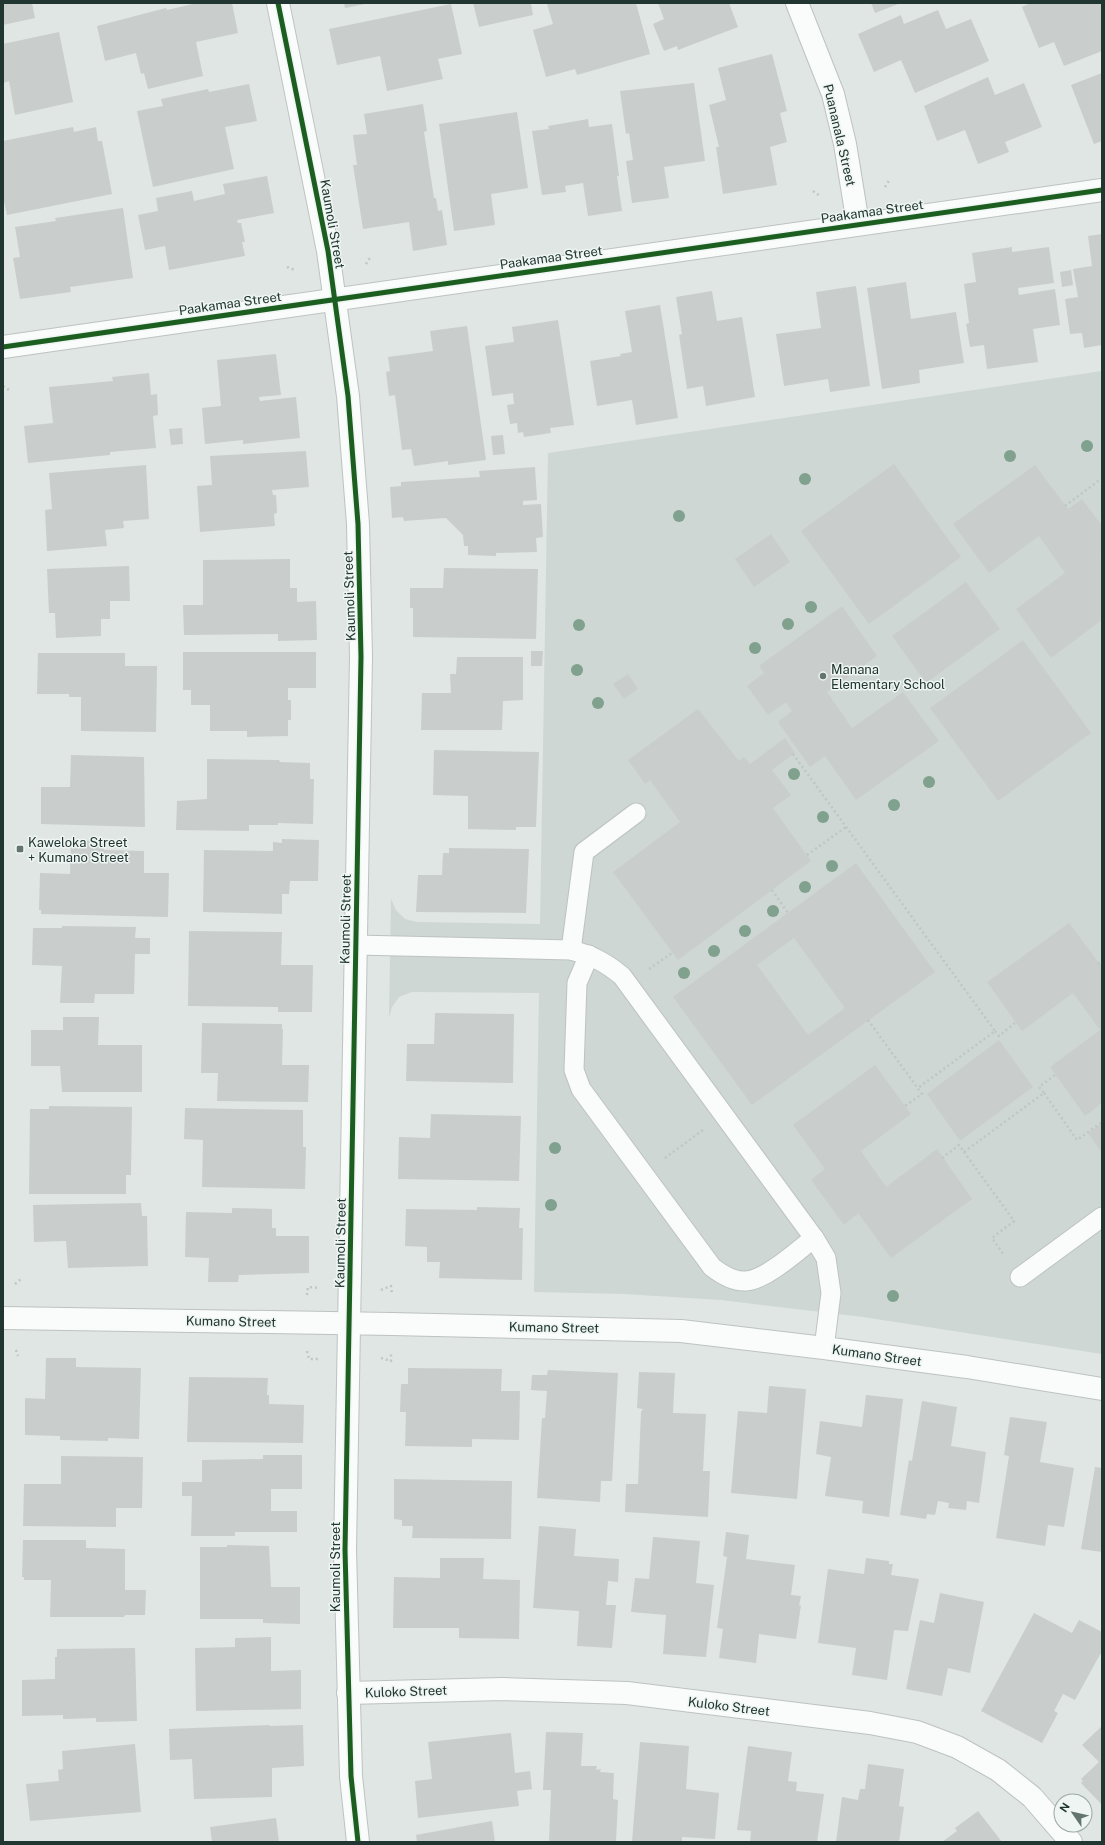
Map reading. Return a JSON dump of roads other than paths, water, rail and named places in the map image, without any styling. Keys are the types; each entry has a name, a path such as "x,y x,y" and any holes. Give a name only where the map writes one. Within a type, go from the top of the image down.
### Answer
{"street":[{"name":"Kaumoli Street","path":"278,3 328,251 348,396 358,524 361,657 355,945 350,1323 344,1550 351,1776 358,1842"},
{"name":"Puananala Street","path":"797,3 833,94 845,144 858,224"},
{"name":"Paakamaa Street","path":"3,347 1102,190"},
{"name":"Kumano Street","path":"3,1318 350,1323 681,1331 967,1367 1102,1389"},
{"name":"Kuloko Street","path":"348,1693 502,1689 627,1693 870,1723 909,1730 957,1747 998,1770 1032,1797 1071,1842"}],"lane":[{"path":"571,950 584,852 636,813"},
{"path":"355,945 571,950 589,955 605,962 622,976 814,1238 826,1258 831,1293 824,1348"},
{"path":"589,955 577,983 574,1070 581,1089 712,1267 725,1277 746,1281 766,1274 814,1238"},
{"path":"1020,1277 1102,1217"}],"place":[{"name":"Manana Elementary School","path":"823,676"},
{"name":"Kaweloka Street + Kumano Street","path":"20,849"}]}
